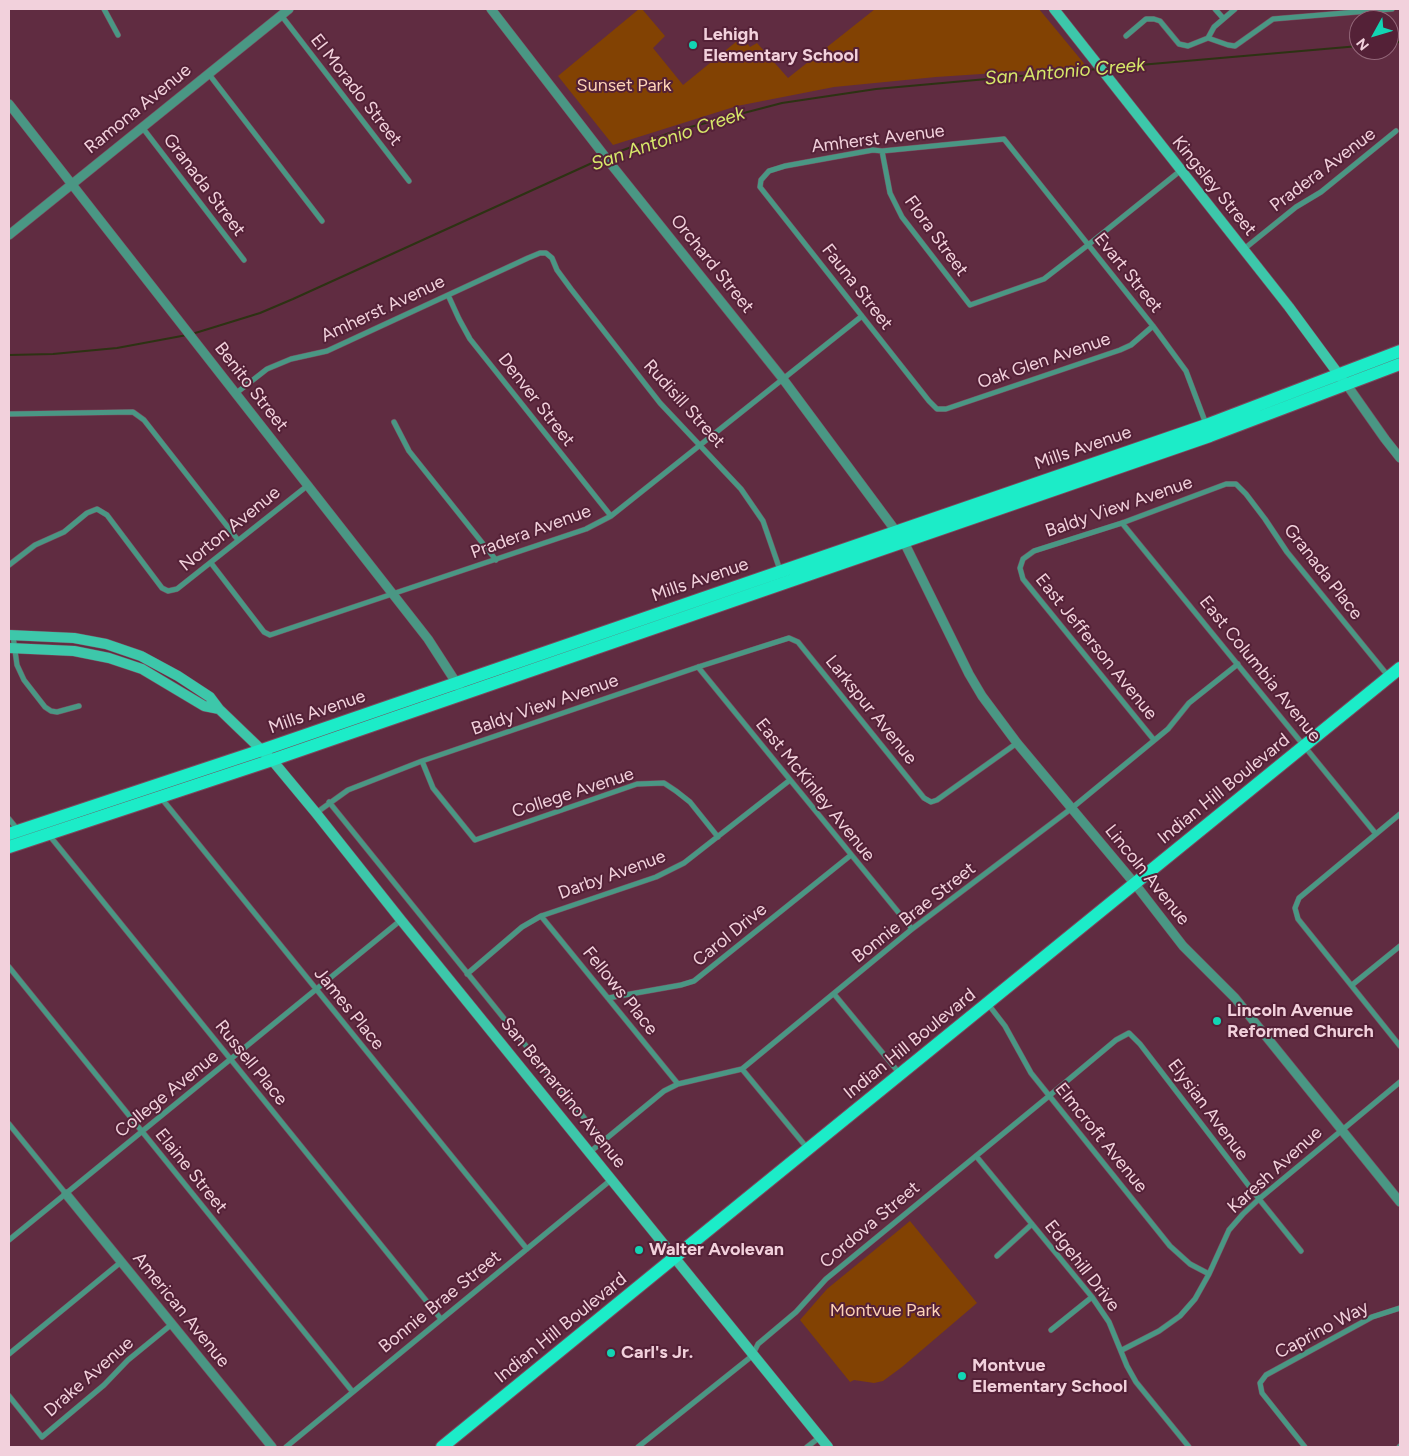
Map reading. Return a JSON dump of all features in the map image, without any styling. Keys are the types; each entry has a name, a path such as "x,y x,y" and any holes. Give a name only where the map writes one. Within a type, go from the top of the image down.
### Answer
{"main road":[{"name":"Kingsley Street","path":"1058,10 1105,75 1343,380"},
{"name":"Mills Avenue","path":"1343,380 1400,350"},
{"name":"Mills Avenue","path":"9,847 18,835 45,828 156,791 262,750 460,687 1208,430 1343,380 1400,364"},
{"name":"San Bernardino Avenue","path":"11,635 74,638 106,644 141,656 178,676 210,697 219,709 272,760 316,813 675,1256 752,1356 828,1447"},
{"path":"12,648 74,651 109,658 142,669 204,706 219,709"},
{"name":"Indian Hill Boulevard","path":"442,1447 1400,668"},
{"name":"Mills Avenue","path":"156,791 272,760 460,687"}],"street":[{"path":"104,9 118,35"},
{"name":"Ramona Avenue","path":"9,235 289,9"},
{"name":"Orchard Street","path":"490,9 610,163 783,379 900,537"},
{"path":"1215,9 1223,18"},
{"path":"1126,36 1146,19 1154,19 1160,21 1179,44 1188,46 1208,38 1214,27 1236,9"},
{"path":"1208,38 1235,46 1273,19 1392,9"},
{"name":"El Morado Street","path":"282,15 409,181"},
{"path":"208,73 322,221"},
{"name":"Benito Street","path":"9,104 428,639 460,687"},
{"name":"Granada Street","path":"142,127 244,260"},
{"name":"Pradera Avenue","path":"1243,250 1396,131"},
{"name":"Amherst Avenue","path":"761,180 769,171 785,166 873,150 882,151 1004,139"},
{"name":"Evart Street","path":"1004,139 1153,326 1186,371 1208,430"},
{"name":"Flora Street","path":"882,151 890,193 902,217 970,305 1044,279 1088,245"},
{"path":"1088,245 1180,171"},
{"name":"Fauna Street","path":"761,180 760,187 937,409"},
{"name":"Amherst Avenue","path":"235,394 268,370 291,359 327,351 540,253 546,253"},
{"name":"Rudisill Street","path":"546,253 552,258 557,270 571,289 660,403 741,488 768,531 782,576"},
{"name":"Denver Street","path":"448,295 458,319 470,339 611,516"},
{"name":"Pradera Avenue","path":"211,563 264,632 270,635 586,529 611,516 862,316"},
{"name":"Oak Glen Avenue","path":"937,409 946,409 1120,350 1131,344 1153,326"},
{"path":"1343,380 1400,458"},
{"path":"9,414 133,412 144,420 238,540"},
{"path":"394,422 409,451 496,560"},
{"name":"Baldy View Avenue","path":"1020,568 1023,559 1034,551 1122,523 1226,484 1236,484"},
{"name":"Granada Place","path":"1236,484 1265,519 1286,552 1389,677"},
{"name":"Norton Avenue","path":"9,565 35,545 64,532 86,513 96,509 107,515 162,588 168,591 177,589 307,486"},
{"name":"East Columbia Avenue","path":"1122,523 1376,834"},
{"name":"Lincoln Avenue","path":"900,537 969,674 982,696 1017,743 1135,884 1183,946 1235,998 1400,1202"},
{"name":"East Jefferson Avenue","path":"1020,568 1023,579 1154,740"},
{"path":"11,635 12,648 24,680 45,707 50,711 57,712 79,706"},
{"name":"Baldy View Avenue","path":"316,813 348,790 422,761 789,638"},
{"name":"Larkspur Avenue","path":"789,638 798,642 924,798 931,802 937,800 1017,743"},
{"name":"Bonnie Brae Street","path":"590,1152 664,1091 678,1084 742,1069 912,929 1072,808 1168,729 1189,703 1238,664"},
{"name":"East McKinley Avenue","path":"698,667 912,929"},
{"name":"College Avenue","path":"422,761 433,788 475,840 637,784 664,783 690,802 718,837"},
{"name":"Darby Avenue","path":"467,974 522,927 540,916 656,877 684,863 790,780"},
{"name":"James Place","path":"156,791 527,1249"},
{"path":"329,802 603,1141"},
{"path":"1400,814 1299,898 1295,908 1298,919 1400,1046"},
{"path":"9,819 18,835"},
{"name":"Russell Place","path":"45,828 440,1319"},
{"name":"Carol Drive","path":"608,998 681,986 694,981 851,855"},
{"name":"Fellows Place","path":"540,916 678,1084"},
{"name":"College Avenue","path":"9,1240 401,920"},
{"path":"1352,984 1400,946"},
{"name":"Elaine Street","path":"9,967 352,1391"},
{"path":"834,994 900,1075"},
{"name":"Elmcroft Avenue","path":"988,1003 1005,1026 1031,1073 1170,1246 1190,1264 1209,1274"},
{"name":"Cordova Street","path":"638,1447 752,1356 758,1344 796,1312 826,1279 1116,1040 1129,1033"},
{"name":"Elysian Avenue","path":"1129,1033 1140,1044 1302,1251"},
{"path":"742,1069 809,1149"},
{"name":"Karesh Avenue","path":"1122,1350 1159,1331 1180,1316 1195,1299 1230,1230 1243,1214 1259,1198 1400,1082"},
{"path":"9,1125 66,1194"},
{"name":"Edgehill Drive","path":"976,1156 1092,1296 1109,1322 1127,1366 1136,1382 1190,1447"},
{"name":"Bonnie Brae Street","path":"286,1447 612,1179"},
{"name":"American Avenue","path":"66,1194 272,1447"},
{"path":"997,1256 1032,1224"},
{"path":"9,1354 122,1262"},
{"path":"1051,1330 1092,1296"},
{"name":"Caprino Way","path":"1305,1447 1262,1393 1260,1383 1266,1375 1372,1317 1400,1308"},
{"name":"Drake Avenue","path":"9,1396 42,1436 104,1385 128,1360 172,1324"},
{"path":"807,1447 820,1437"}],"green space":[{"name":"Sunset Park","path":"639,9 642,9 665,36 653,48 683,85 742,37 750,47 757,43 788,78 875,9 1039,9 1087,67 936,77 834,87 737,106 613,145 558,76"},
{"name":"Montvue Park","path":"910,1221 977,1303 883,1381 874,1383 854,1380 850,1382 800,1320 827,1289"}],"waterway":[{"name":"San Antonio Creek","path":"1105,68 1349,47"},
{"name":"San Antonio Creek","path":"607,156 675,131 782,103 876,89 1098,69"},
{"name":"San Antonio Creek","path":"192,334 260,313 293,299 603,158"},
{"name":"San Antonio Creek","path":"9,355 53,354 117,348 187,335"}],"place":[{"name":"Lehigh Elementary School","path":"693,45"},
{"name":"Lincoln Avenue Reformed Church","path":"1217,1021"},
{"name":"Walter Avolevan","path":"639,1250"},
{"name":"Carl's Jr.","path":"611,1353"},
{"name":"Montvue Elementary School","path":"962,1376"}]}
